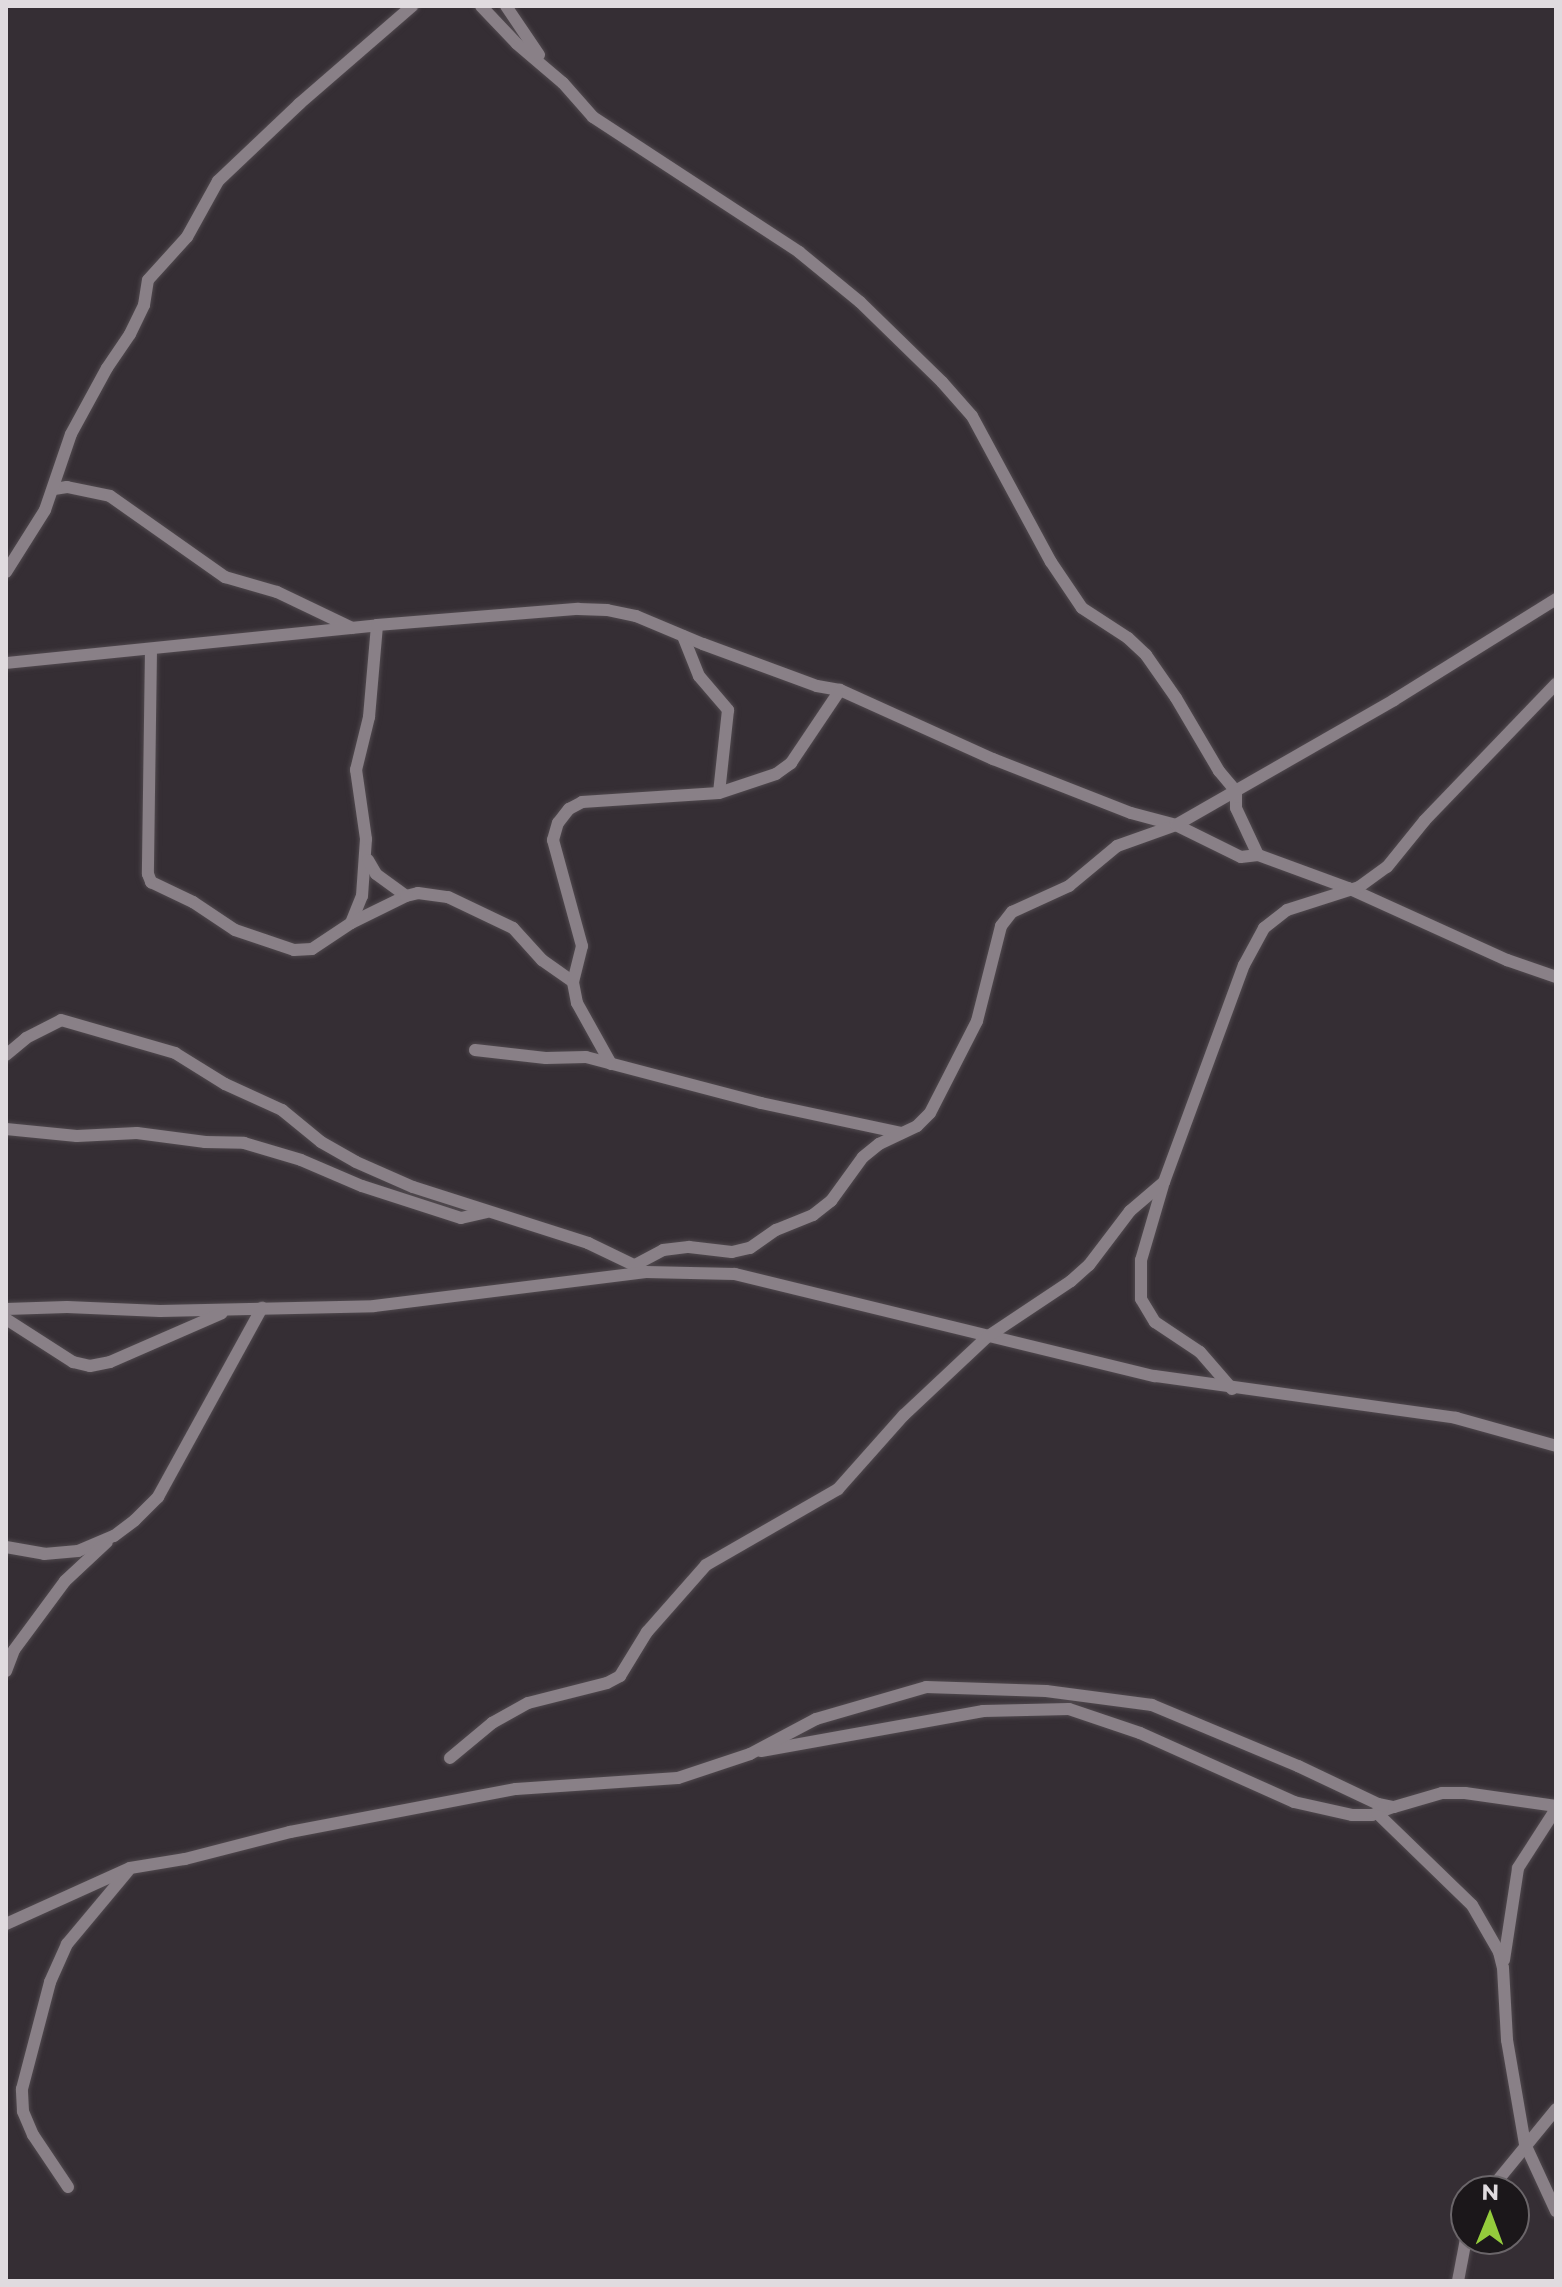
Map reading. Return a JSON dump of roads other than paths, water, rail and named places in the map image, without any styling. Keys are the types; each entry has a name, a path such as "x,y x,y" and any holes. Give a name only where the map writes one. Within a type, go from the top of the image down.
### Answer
{"street":[{"path":"6,572 45,510 71,434 107,368 130,334 144,305 148,280 187,237 218,181 299,104 412,6"},
{"path":"481,6 517,44 559,79"},
{"path":"506,6 529,43 593,117 799,252 860,302 942,382 972,416 1051,562 1082,608 1146,655 1197,730 1219,771 1236,791 1236,808 1258,855"},
{"path":"54,489 67,487 110,496 225,577 277,592 353,628"},
{"path":"640,1269 663,1250 689,1247 732,1252 750,1248 776,1230 813,1215 831,1201 863,1157 917,1126 930,1113 977,1021 1005,919 1069,886 1117,846 1176,825 1394,700 1556,599"},
{"path":"6,663 377,625 578,609 636,616 817,686 840,690 993,759 1131,813 1176,825 1241,857 1258,855 1348,888 1507,960 1556,977"},
{"path":"351,923 362,896 366,857 356,770 369,717 377,625"},
{"path":"683,636 699,676 728,710 719,793"},
{"path":"151,649 148,874 151,882 193,902 235,930 294,950 317,948 351,923 406,896 433,895 467,904 513,928 542,960 573,982"},
{"path":"1232,1389 1200,1352 1155,1322 1141,1299 1141,1260 1164,1182 1244,965 1264,928 1287,910 1359,887 1387,867 1425,820 1556,684"},
{"path":"611,1064 577,1003 573,982 582,946 553,840 558,823 569,809 582,802 719,793 776,774 791,763 840,690"},
{"path":"366,857 376,874 406,896"},
{"path":"6,1055 26,1038 61,1020 175,1053 225,1084 282,1110 321,1142 356,1162 413,1187 588,1243 640,1269"},
{"path":"475,1050 546,1058 567,1055 761,1103 901,1133"},
{"path":"6,1129 77,1136 137,1133 205,1142 244,1143 301,1160 362,1186 461,1218 486,1212"},
{"path":"450,1758 492,1723 528,1703 607,1683 620,1676 656,1620 706,1565 838,1489 904,1415 987,1337 1071,1281 1100,1253 1130,1211 1164,1182"},
{"path":"6,1309 374,1306 640,1269 735,1274 987,1337 1232,1389 1456,1418 1556,1446"},
{"path":"6,1671 14,1650 65,1581 158,1497 262,1308"},
{"path":"6,1319 73,1362 90,1366 110,1362 232,1309"},
{"path":"6,1547 44,1554 78,1551 114,1536"},
{"path":"750,1754 816,1719 926,1687 1046,1691 1152,1705 1298,1766 1378,1804 1394,1807"},
{"path":"6,1924 130,1868 185,1859 290,1832 516,1789 678,1778 750,1754 983,1711 1069,1709 1120,1725 1294,1802 1352,1815 1377,1813 1442,1793 1465,1793 1556,1808 1518,1868 1503,1968 1507,2040 1525,2144 1556,2211"},
{"path":"1377,1813 1472,1905 1489,1930 1503,1968"},
{"path":"68,2187 33,2135 23,2111 22,2089 50,1982 67,1944 130,1868"},
{"path":"1501,2175 1556,2109"},
{"path":"1458,2281 1463,2255"}]}
